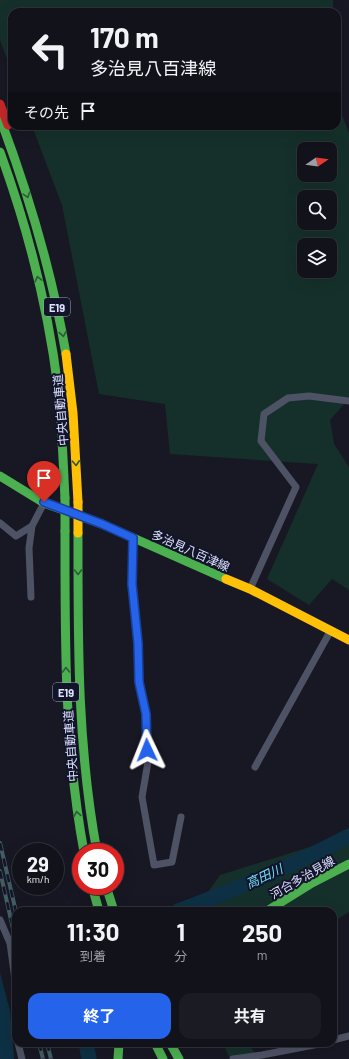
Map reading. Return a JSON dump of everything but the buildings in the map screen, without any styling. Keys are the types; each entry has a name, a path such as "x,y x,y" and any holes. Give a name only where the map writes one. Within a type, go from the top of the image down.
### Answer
{"main road":[{"path":"0,104 8,127"},
{"name":"中央自動車道","path":"0,118 23,180 45,255 64,341 72,396 78,502 80,725 85,788 95,843"},
{"path":"9,130 18,156 23,180"},
{"name":"中央自動車道","path":"0,152 11,182 29,242 50,335 60,407 65,498 68,743 71,778 82,843"},
{"name":"多治見八百津線","path":"0,476 44,502 102,524 250,589 349,640"},
{"name":"河合多治見線","path":"273,907 312,883 349,864"},
{"path":"94,895 98,907"},
{"path":"109,895 113,907"},
{"path":"118,1059 119,1047"},
{"path":"156,1047 163,1059"},
{"path":"172,1047 178,1059"}],"street":[{"path":"250,589 296,487 261,441 264,414 288,398 309,396 349,401"},
{"path":"31,597 29,548 32,526 44,502"},
{"path":"0,523 16,536 32,526"},
{"path":"133,538 132,584 138,643 139,682 146,714 148,762 142,797 154,865 172,862 181,817"},
{"path":"255,767 331,630"},
{"path":"0,920 10,942 12,957"},
{"path":"337,1039 349,1036"},
{"path":"19,1047 22,1059"},
{"path":"233,1059 303,1047"}],"green space":[{"path":"0,0 333,0 333,8 8,8 8,61 0,40"},
{"path":"341,112 349,133 349,403 346,402 330,420 334,444 349,467 349,590 332,579 309,605 267,579 318,464 170,454 165,404 99,394 62,205 34,130 341,130"},
{"path":"349,828 349,912 337,920 337,907 198,907 220,875 316,845"},
{"path":"225,1047 250,1047 260,1059 230,1059"}],"water":[{"path":"0,973 10,1011 14,1059 0,1059"}],"waterway":[{"name":"高田川","path":"188,907 265,876 349,836"},
{"name":"高田川","path":"87,1047 89,1059"}],"railway":[{"path":"0,843 15,907"},
{"path":"0,871 12,924"},
{"path":"40,1047 43,1059"},
{"path":"48,1047 51,1059"}],"traffic: fast":[{"path":"0,118 21,176 39,234 54,294 66,354"},
{"path":"0,152 28,239 49,328 58,388 65,498"},
{"path":"0,476 44,503 102,524 226,579"},
{"path":"65,498 65,531"},
{"path":"65,531 65,612 69,732 77,812 82,843"},
{"path":"78,533 78,614 82,732 90,812 95,843"},
{"path":"273,907 312,883 349,864"},
{"path":"95,895 98,907"},
{"path":"109,895 113,907"},
{"path":"118,1059 119,1047"},
{"path":"157,1047 163,1059"},
{"path":"172,1047 179,1059"}],"traffic: slow":[{"path":"66,354 73,413 78,502"},
{"path":"78,502 78,533"},
{"path":"226,579 250,589 349,640"}],"traffic: jam":[{"path":"0,104 8,125"}],"route":[{"path":"44,502 102,524 133,538 132,584 138,643 139,682 146,714 147,750"}]}
